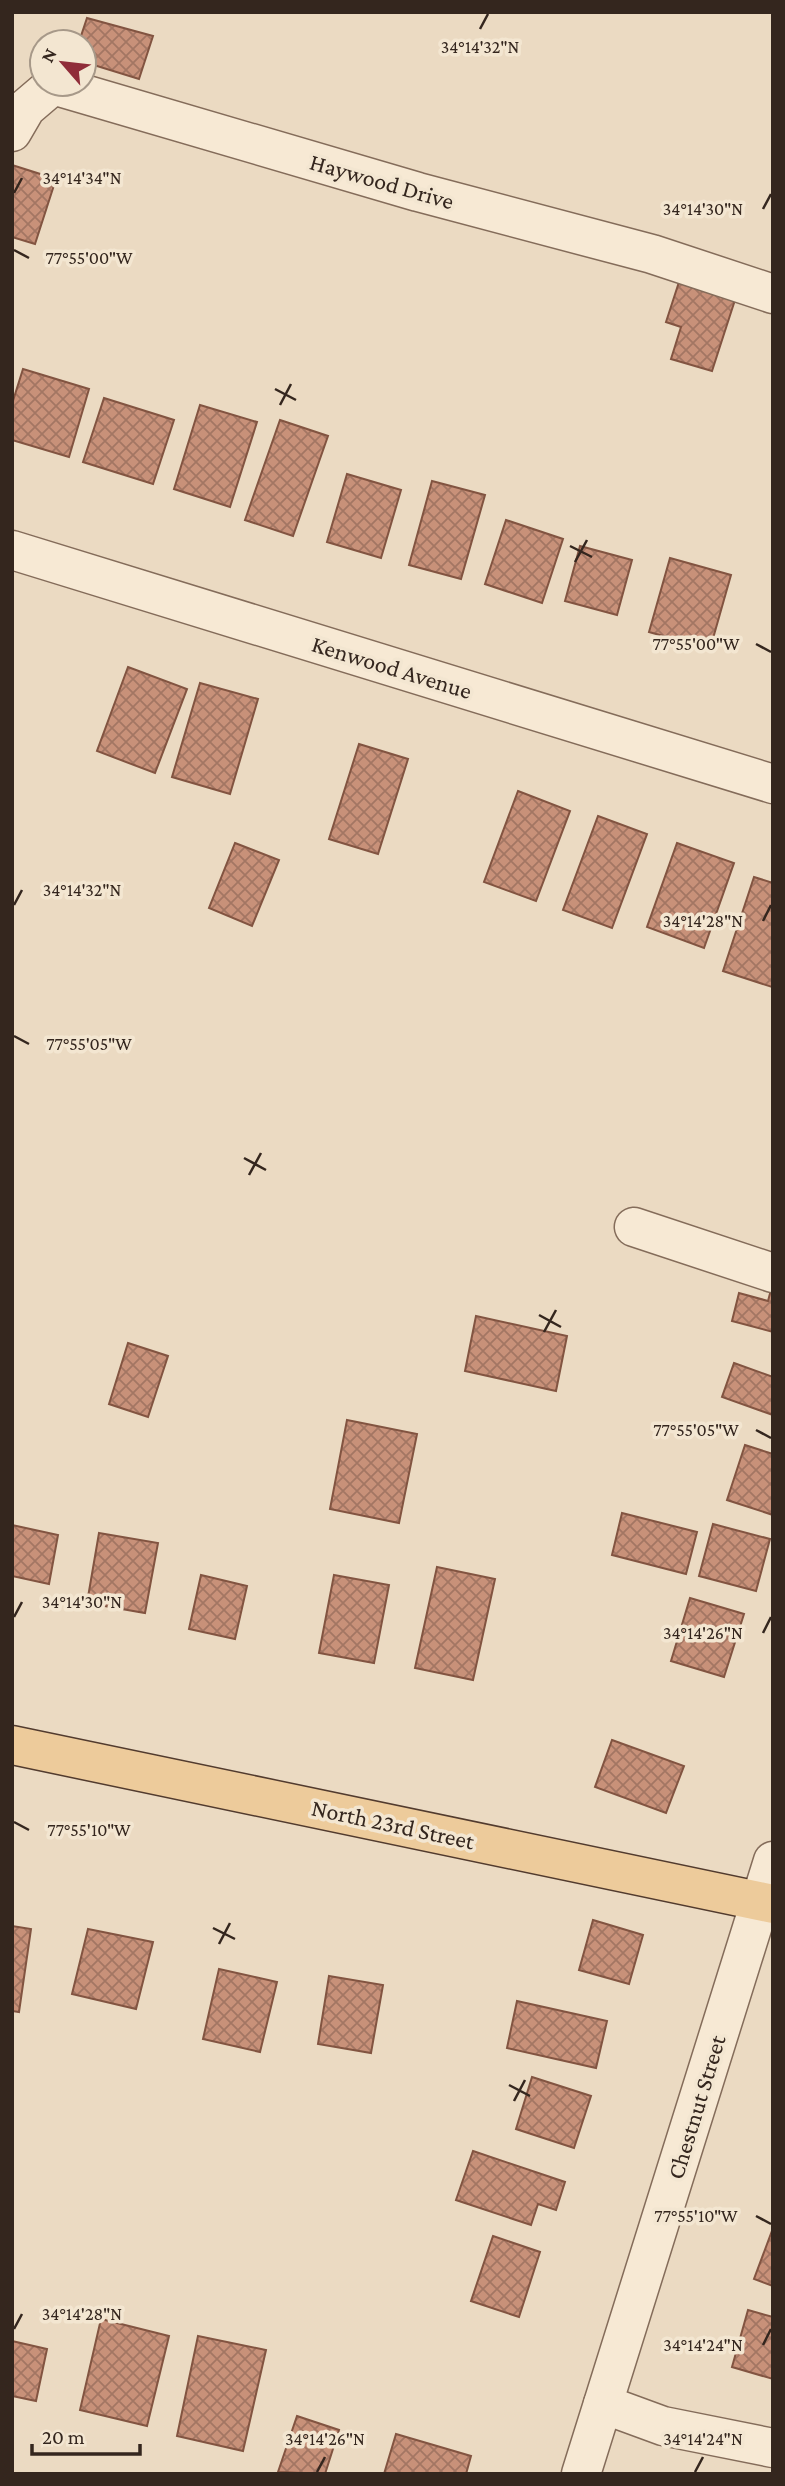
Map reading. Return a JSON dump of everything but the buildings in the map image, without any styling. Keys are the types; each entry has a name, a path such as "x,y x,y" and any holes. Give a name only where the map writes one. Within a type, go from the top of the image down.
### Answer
{"main road":[{"name":"North 23rd Street","path":"12,1745 767,1902"}],"street":[{"name":"Haywood Drive","path":"12,132 26,108 53,85 418,192 652,254 773,294"},
{"name":"Kenwood Avenue","path":"12,550 773,784"},
{"path":"634,1227 773,1273"},
{"name":"Chestnut Street","path":"581,2474 767,1902 773,1861"},
{"path":"603,2404 663,2426 773,2448"}]}
